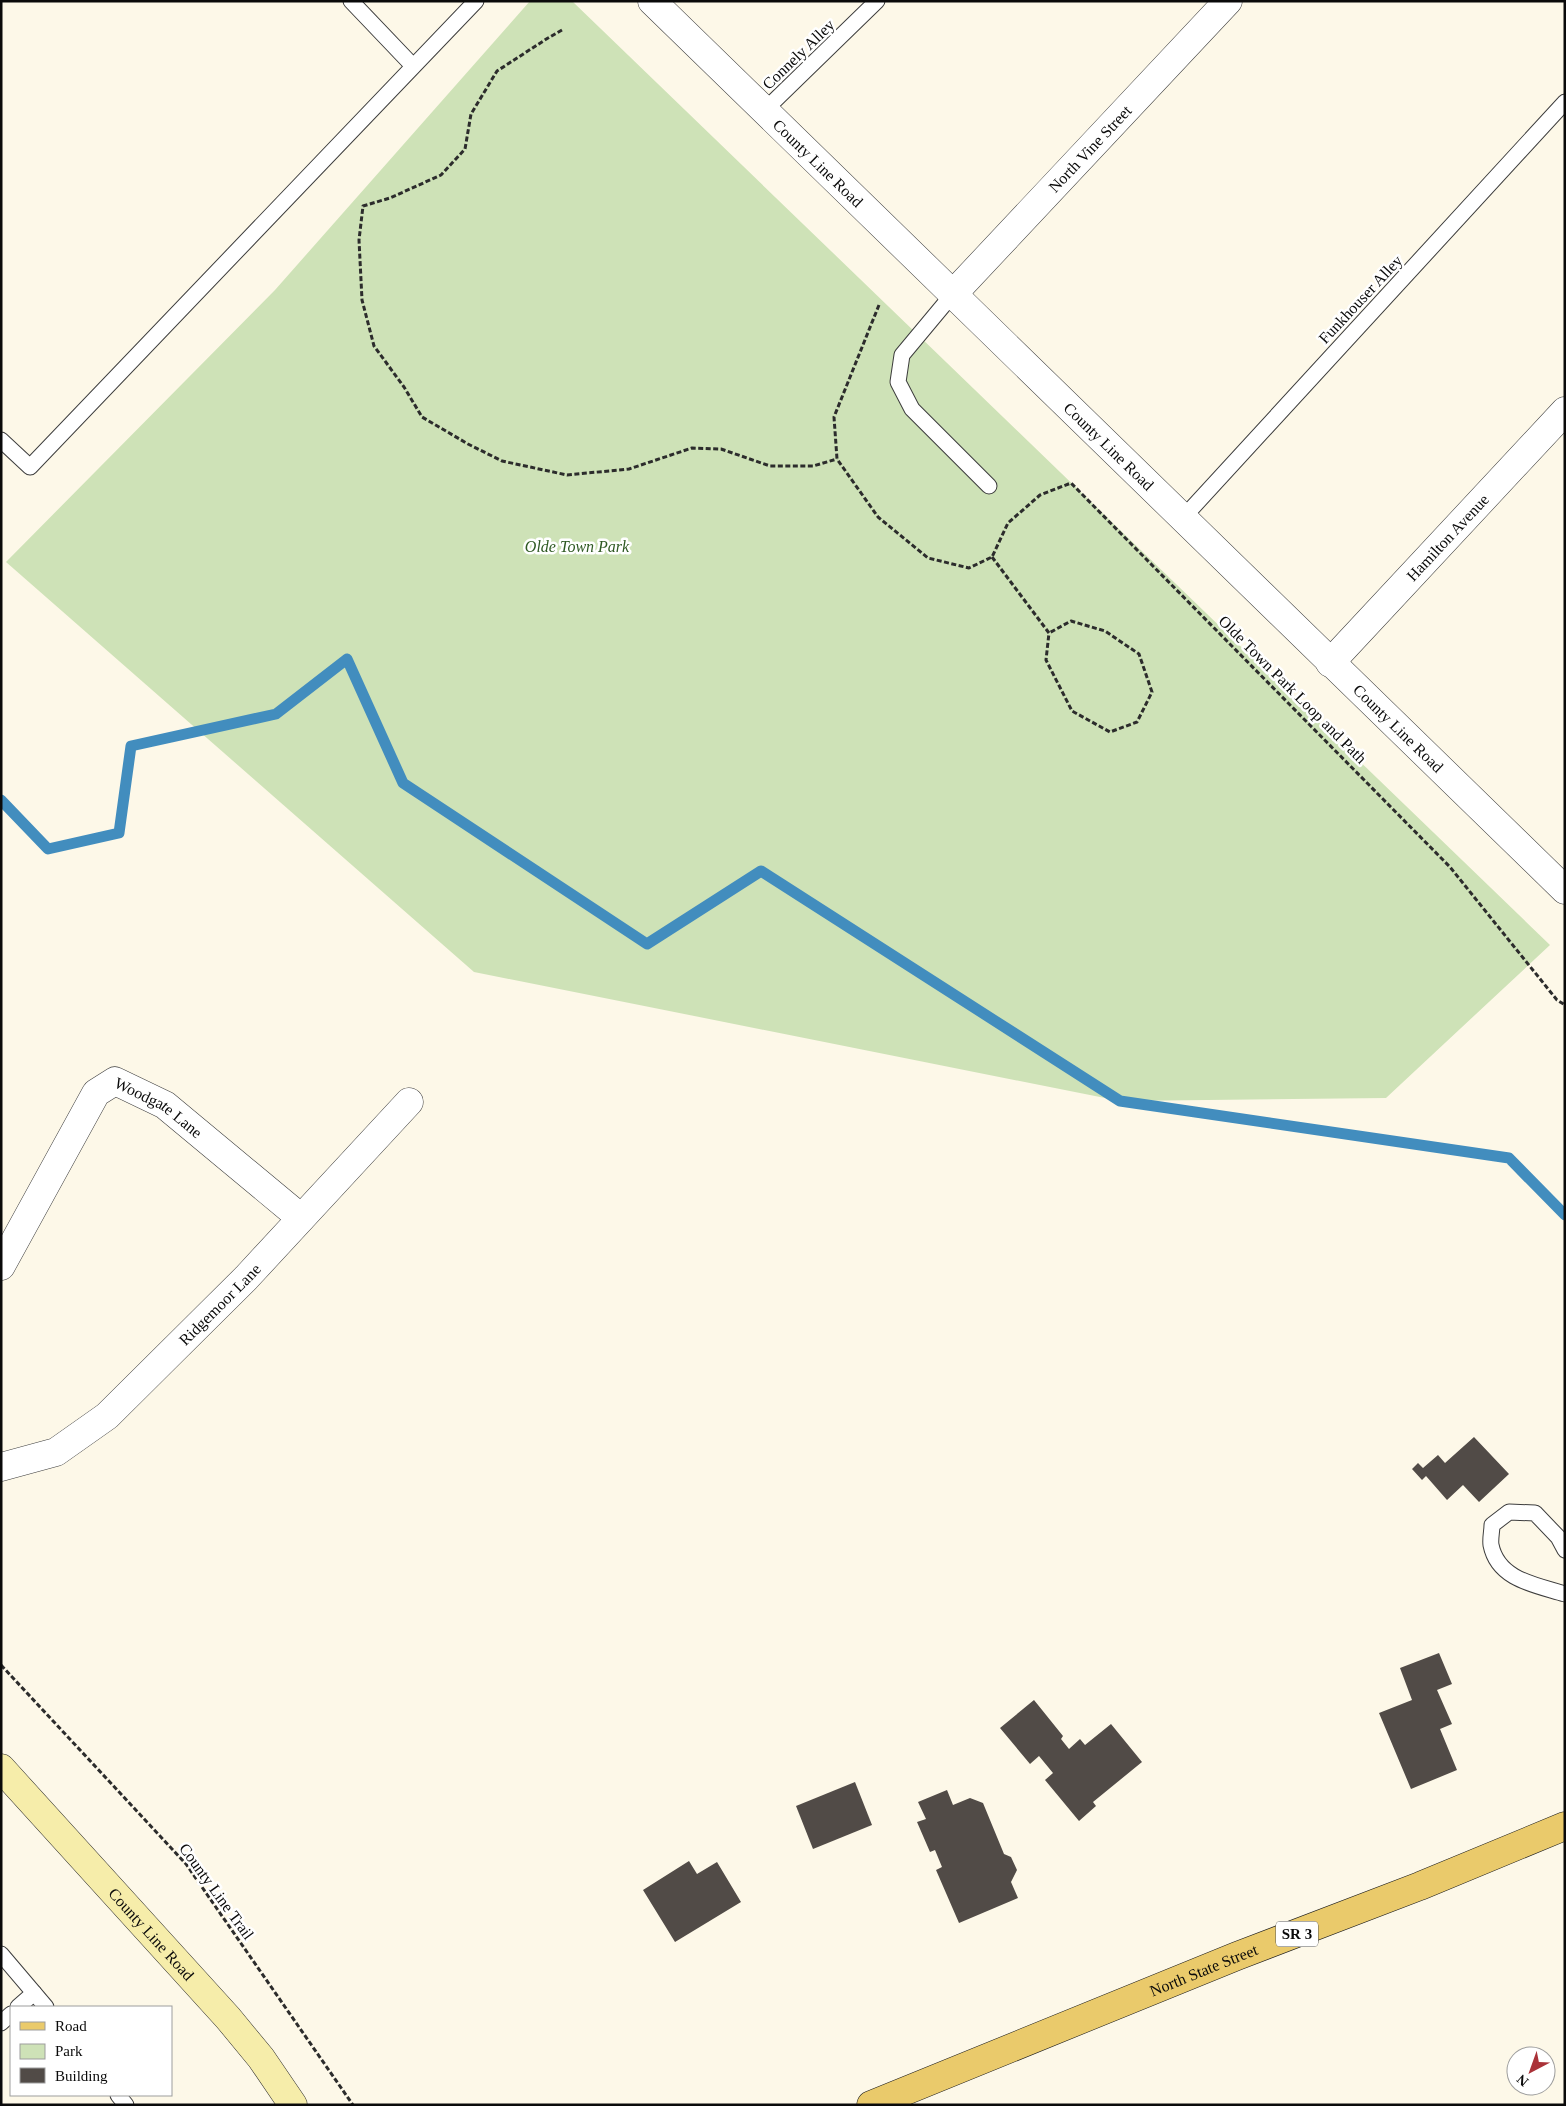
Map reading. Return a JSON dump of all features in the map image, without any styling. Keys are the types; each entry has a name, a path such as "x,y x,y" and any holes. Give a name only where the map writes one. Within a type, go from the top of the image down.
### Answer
{"main road":[{"name":"County Line Road","path":"1,1768 228,2018 261,2058 293,2105"},
{"name":"North State Street","path":"871,2105 1228,1960 1420,1886 1565,1826"}],"street":[{"name":"County Line Road","path":"652,1 1565,890"},
{"name":"North Vine Street","path":"952,294 1228,1"},
{"name":"Hamilton Avenue","path":"1330,663 1565,411"},
{"name":"Woodgate Lane","path":"1,1266 96,1093 115,1081 165,1105 301,1218"},
{"name":"Ridgemoor Lane","path":"1,1467 56,1452 108,1416 246,1278 409,1102"}],"lane":[{"path":"350,1 413,66"},
{"path":"1,440 30,467 476,1"},
{"name":"Connely Alley","path":"765,110 877,1"},
{"name":"Funkhouser Alley","path":"1182,519 1565,102"},
{"path":"952,294 902,355 898,382 912,409 989,486"},
{"path":"1565,1550 1558,1537 1535,1513 1509,1512 1492,1525 1490,1543 1497,1562 1518,1580 1565,1594"},
{"path":"1,1954 45,2006"},
{"path":"19,2006 34,1993"}],"path":[{"path":"562,30 497,72 472,114 465,149 441,175 390,198 363,206 359,240 362,300 374,346 422,417 502,461 568,475 629,469 692,448 721,449 770,466 813,466 836,458"},
{"path":"879,306 834,417 836,458 878,517 928,558 969,568 992,558 1050,633 1046,660 1072,711 1110,732 1137,722 1152,692 1139,654 1105,631 1071,621 1050,633"},
{"name":"Olde Town Park Loop and Path","path":"992,558 1008,523 1040,494 1071,484 1450,867 1557,1000 1565,1004"},
{"name":"County Line Trail","path":"1,1665 186,1864 352,2105"}],"green space":[{"name":"Olde Town Park","path":"530,1 572,1 1550,945 1386,1098 1120,1101 474,972 6,562 275,290"}],"building":[{"path":"1474,1437 1509,1474 1479,1502 1463,1485 1447,1500 1426,1476 1422,1480 1412,1469 1418,1463 1423,1468 1438,1455 1445,1463"},
{"path":"1439,1653 1452,1684 1437,1690 1452,1724 1440,1729 1457,1770 1411,1789 1379,1713 1412,1700 1400,1668"},
{"path":"1034,1700 1063,1736 1061,1739 1069,1749 1080,1739 1085,1745 1111,1724 1142,1762 1093,1802 1096,1806 1079,1821 1045,1780 1053,1773 1039,1756 1030,1764 1000,1728"},
{"path":"855,1782 872,1825 813,1849 796,1806"},
{"path":"947,1790 953,1805 970,1798 983,1803 1004,1854 1011,1857 1017,1870 1011,1882 1018,1898 959,1923 936,1870 942,1867 935,1850 930,1852 917,1822 926,1819 918,1802"},
{"path":"689,1861 697,1874 717,1862 741,1902 675,1942 643,1890"}],"waterway":[{"path":"1,800 48,849 119,833 131,746 276,714 347,659 403,783 647,944 761,871 1120,1101 1509,1158 1565,1215"}]}
